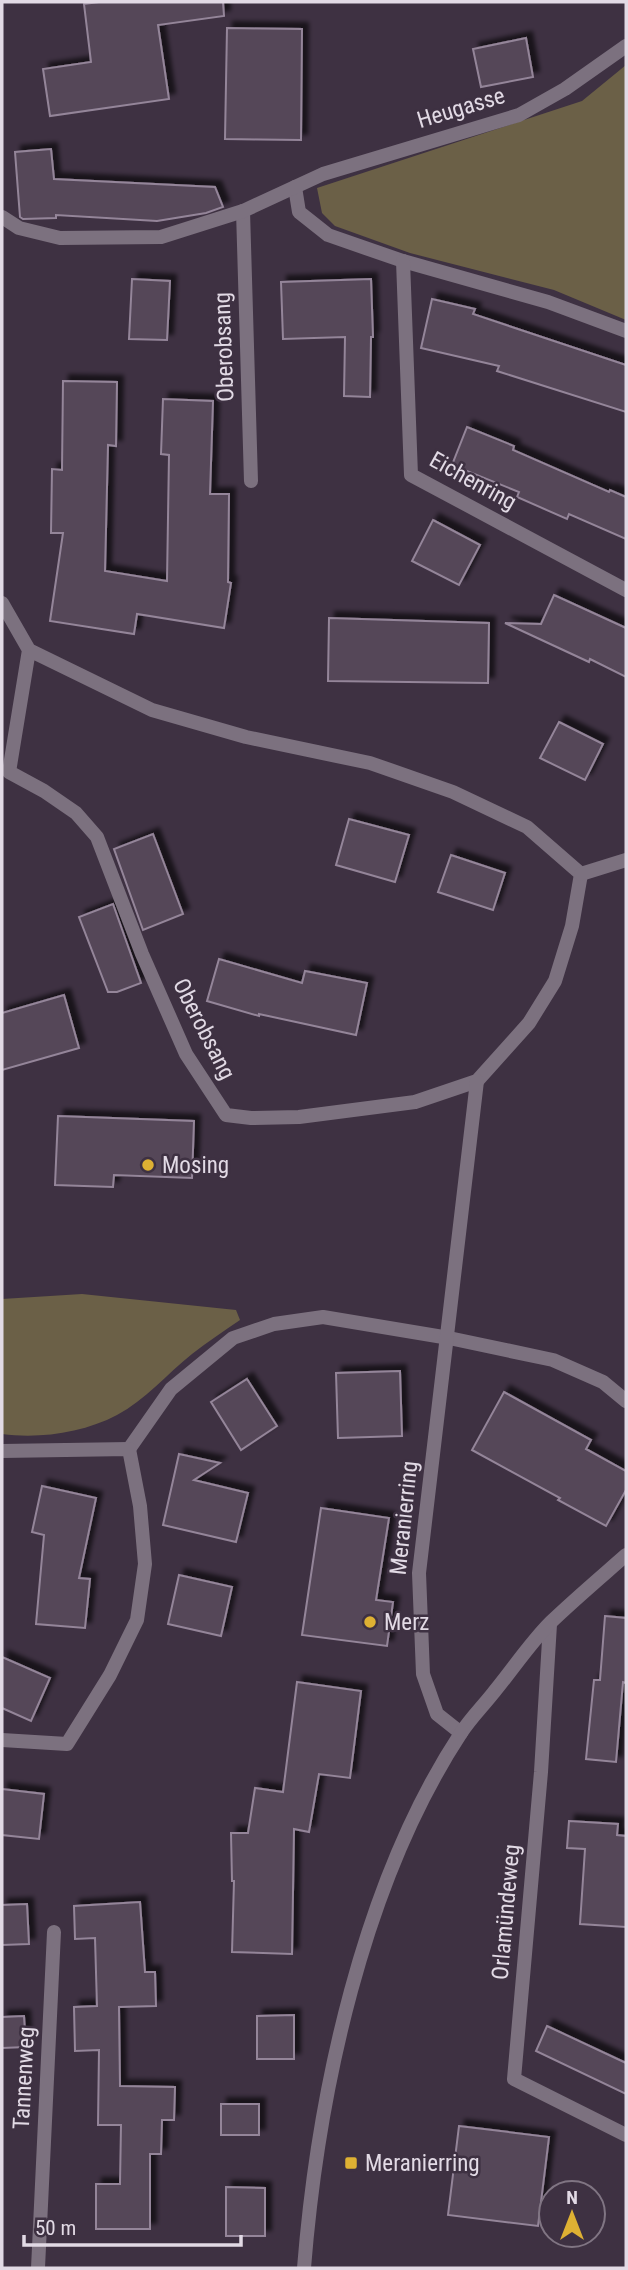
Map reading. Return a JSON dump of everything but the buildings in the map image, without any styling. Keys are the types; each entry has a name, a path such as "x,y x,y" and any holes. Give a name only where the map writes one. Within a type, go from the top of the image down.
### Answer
{"street":[{"name":"Heugasse","path":"295,187 323,174 519,115 565,89 626,46"},
{"path":"2,217 19,228 60,238 161,237 243,211 295,187 299,212 328,235 403,261 548,302 626,331"},
{"name":"Oberobsang","path":"243,211 251,481"},
{"name":"Eichenring","path":"403,261 411,475 626,590"},
{"path":"2,603 29,650 152,710 246,737 370,763 453,792 527,827 581,874 626,860"},
{"name":"Oberobsang","path":"29,650 9,772 76,813 97,837 142,954 186,1054 226,1115 251,1118 299,1117 402,1104 477,1081 529,1023 555,981 572,926 581,874"},
{"name":"Meranierring","path":"461,1733 437,1714 423,1674 419,1573 449,1338 477,1081"},
{"path":"2,1740 67,1744 110,1675 137,1620 145,1564 140,1506 129,1449 171,1389 233,1338 274,1324 323,1317 449,1338 553,1360 603,1382 626,1401"},
{"path":"2,1451 129,1449"},
{"path":"303,2268 308,2210 327,2093 349,1996 374,1915 410,1824 461,1733 550,1624 626,1555"},
{"name":"Orlamündeweg","path":"550,1624 541,1772 514,2079 626,2135"},
{"name":"Tannenweg","path":"38,2268 54,1932"}],"shaded area":[{"path":"626,65 626,320 554,290 410,253 335,226 322,213 317,188 582,101"},
{"path":"82,1294 236,1310 240,1320 117,1415 90,1426 61,1433 31,1436 2,1434 2,1299"}],"place":[{"name":"Mosing","path":"148,1165"},
{"name":"Merz","path":"370,1622"},
{"name":"Meranierring","path":"351,2163"}]}
